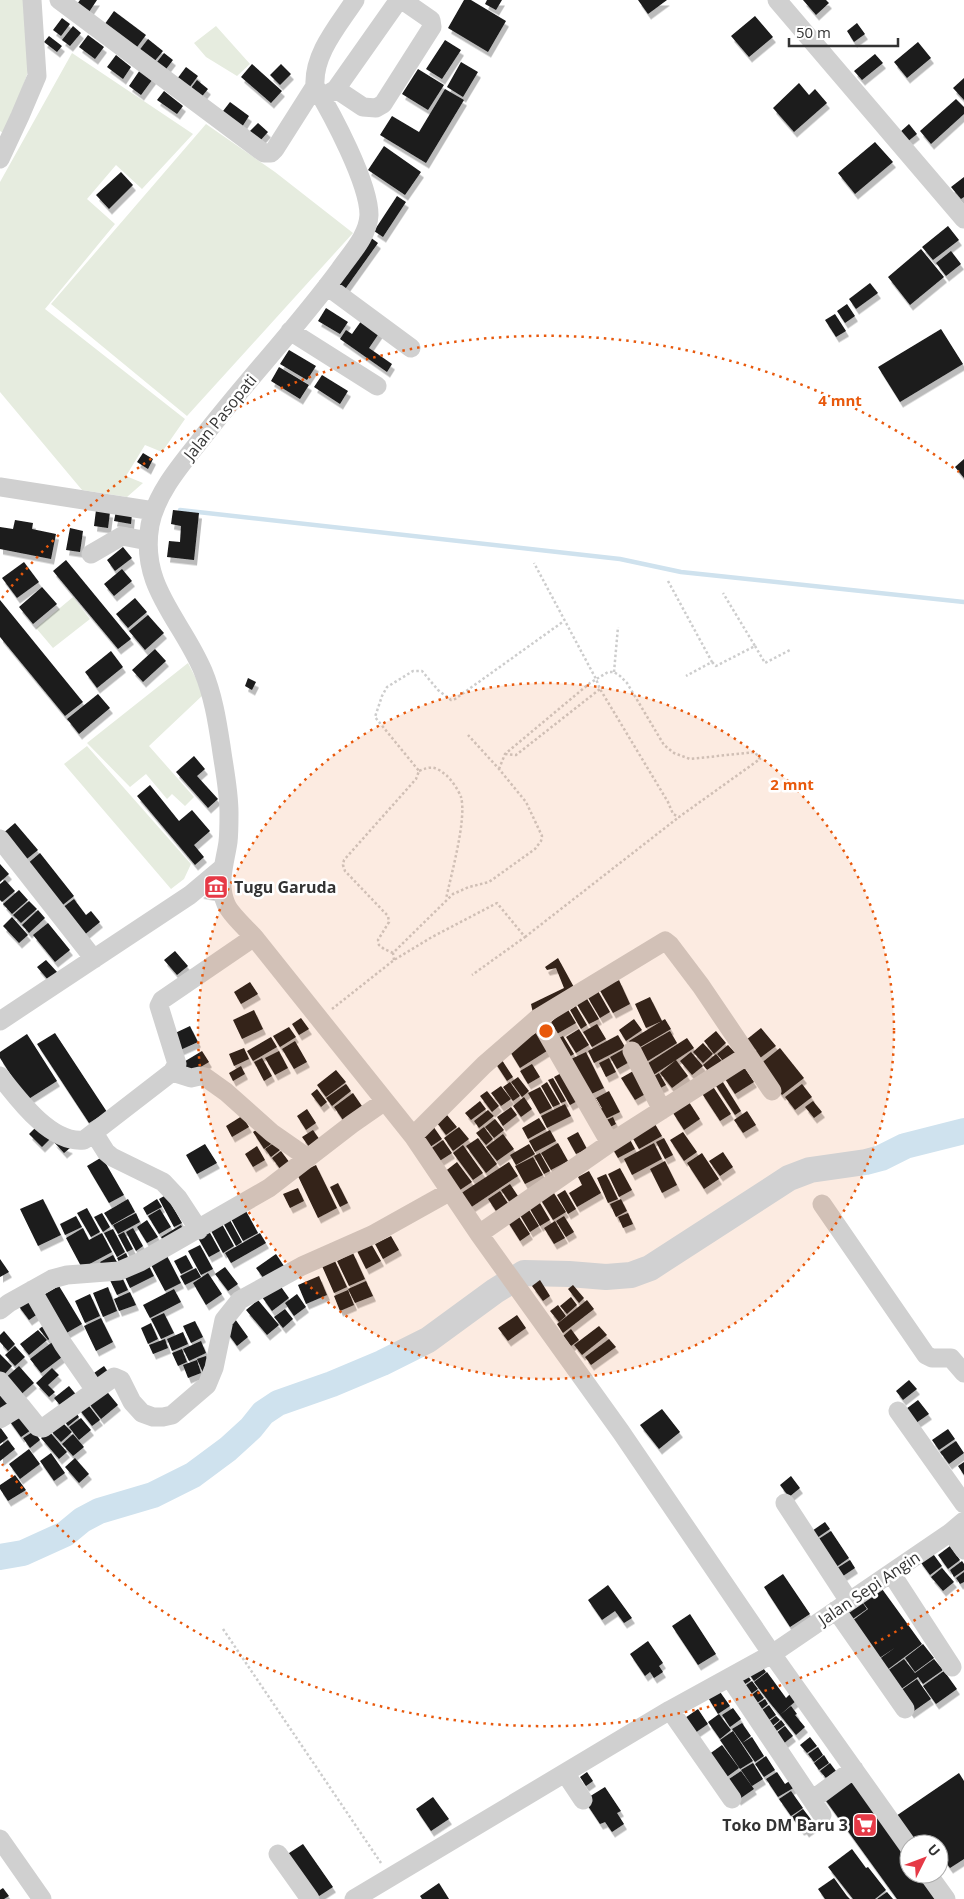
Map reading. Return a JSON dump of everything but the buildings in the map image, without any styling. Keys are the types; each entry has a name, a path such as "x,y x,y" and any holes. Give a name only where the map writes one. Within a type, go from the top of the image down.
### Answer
{"street":[{"path":"0,160 7,124 37,76 32,0"},
{"path":"59,0 264,153 271,153 275,149 324,91 398,1 405,2 431,20 432,27 383,104 376,108 363,107 324,91 314,75 318,60 355,0"},
{"path":"777,0 962,212"},
{"name":"Jalan Pasopati","path":"226,906 222,888 222,869 228,842 229,812 211,689 194,650 162,597 152,575 148,561 148,541 154,511 162,493 228,403 327,286 362,237 368,225 369,212 360,176 324,91"},
{"path":"327,286 411,348"},
{"path":"290,332 377,386"},
{"path":"0,487 154,511"},
{"path":"91,554 122,536 148,541"},
{"path":"0,840 94,959"},
{"path":"3,1012 94,959 190,895 222,869"},
{"path":"190,895 209,899 226,906 254,937 413,1136 479,1234 621,1432 772,1654 900,1834"},
{"path":"0,1076 14,1094 47,1128 75,1141 84,1140 172,1072 177,1064 159,1006 162,1000 254,937"},
{"path":"413,1136 484,1064 538,1018 665,941 701,986 772,1091"},
{"path":"538,1018 610,1143"},
{"path":"632,1051 662,1110"},
{"path":"479,1234 610,1143 748,1055"},
{"path":"172,1072 183,1076 205,1077 226,1092 272,1133 308,1158"},
{"path":"0,1310 52,1279 67,1274 120,1271 199,1230 269,1188 385,1101"},
{"path":"94,1133 112,1157 163,1182 178,1198 199,1230"},
{"path":"0,1381 41,1429 48,1426 112,1377 120,1380 132,1402 142,1413 153,1417 172,1415 207,1385 214,1368 224,1320 240,1300 302,1266 372,1234 450,1192"},
{"path":"822,1204 926,1355 932,1358 951,1358 964,1373"},
{"path":"32,1290 63,1344 95,1390"},
{"path":"0,1419 21,1406"},
{"path":"898,1411 964,1504"},
{"path":"785,1503 843,1606 905,1709"},
{"path":"958,1526 964,1550"},
{"name":"Jalan Sepi Angin","path":"354,1899 670,1710 772,1654 958,1526"},
{"path":"891,1573 952,1667"},
{"path":"730,1678 817,1808 854,1769"},
{"path":"670,1710 732,1798"},
{"path":"564,1773 583,1800"},
{"path":"0,1839 42,1899"},
{"path":"278,1854 310,1899"},
{"path":"935,1884 946,1899"}],"path":[{"path":"534,563 600,689 648,768 673,814 679,817"},
{"path":"668,581 712,662 716,666 755,646"},
{"path":"723,593 765,663 790,650"},
{"path":"419,772 375,717 382,696 387,688 413,671 422,671 451,700 564,621"},
{"path":"614,672 618,627"},
{"path":"686,676 712,662"},
{"path":"472,974 525,937 679,817 759,760 759,756 755,752 690,759 674,753 664,745 627,682 614,672 608,672 596,679 505,754 499,769"},
{"path":"505,754 516,755 600,689"},
{"path":"393,953 453,894 469,887 489,882 535,849 541,841 542,836 526,802 468,735"},
{"path":"393,953 384,950 379,945 378,940 389,922 388,916 345,871 343,865 344,860 416,779 419,772 430,766 435,767 448,776 461,796 462,816 446,901"},
{"path":"319,1019 394,960 432,937 497,903 525,937"},
{"path":"393,953 394,960"},
{"path":"223,1629 390,1877"}],"shaded area":[{"path":"0,0 27,0 31,63 6,135 0,131"},
{"path":"216,26 250,64 237,76 206,57 194,43"},
{"path":"72,53 193,134 142,189 116,165 87,199 115,224 45,309 185,419 162,452 145,445 126,476 143,483 127,497 82,490 0,392 0,182"},
{"path":"206,124 275,172 353,233 187,416 51,304"},
{"path":"73,597 90,619 53,648 36,628"},
{"path":"188,663 204,694 149,746 194,797 185,806 172,794 167,799 146,774 130,787 87,743"},
{"path":"87,746 191,864 184,879 171,889 64,764"}],"waterway":[{"path":"180,510 620,559 681,572 964,602"},
{"path":"0,1557 23,1553 65,1534 82,1520 99,1511 153,1495 193,1475 228,1449 251,1428 263,1413 278,1403 332,1384 382,1363 428,1340 495,1291 524,1273 606,1277 631,1275 650,1268 789,1178 810,1170 881,1158 905,1146 964,1131"}],"place":[{"name":"Tugu Garuda","path":"216,887"},
{"name":"Toko DM Baru 3","path":"865,1825"}]}
